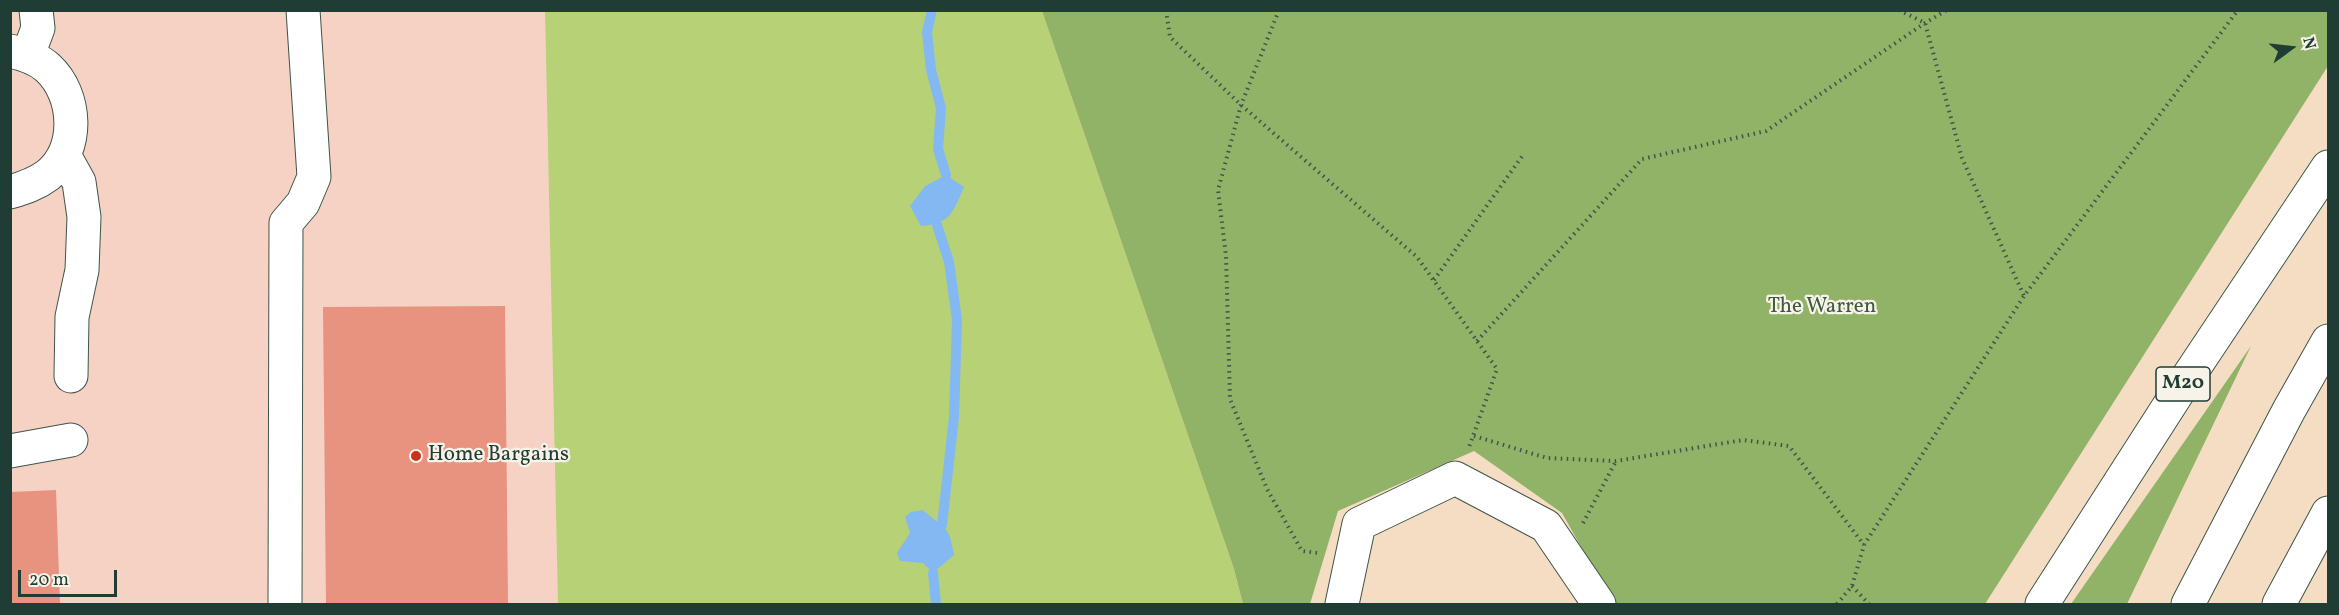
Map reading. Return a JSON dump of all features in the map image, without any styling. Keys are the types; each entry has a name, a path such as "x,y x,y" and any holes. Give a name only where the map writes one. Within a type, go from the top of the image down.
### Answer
{"main road":[{"path":"10,192 30,187 49,173 64,155 71,132 71,109 62,86 48,68 19,53 38,28 36,10"},
{"path":"285,604 286,223 303,203 314,177 303,10"},
{"path":"64,155 79,182 84,217 82,270 72,317 71,376"},
{"name":"M20","path":"2042,604 2178,392 2328,167"},
{"path":"2188,604 2289,410 2328,341"},
{"path":"10,451 71,440"},
{"path":"1342,604 1359,524 1455,478 1546,526 1599,604"},
{"path":"2279,604 2328,513"}],"path":[{"path":"1166,10 1170,37 1241,105 1417,257 1497,369 1474,436 1455,478"},
{"path":"1279,10 1241,105 1218,190 1226,256 1230,399 1267,489 1302,550 1352,559"},
{"path":"1899,10 1925,23 1962,158 2024,296"},
{"path":"1477,341 1642,159 1766,131 1947,10"},
{"path":"1837,604 1852,586 1864,545 2024,296 2238,10"},
{"path":"1434,280 1523,156"},
{"path":"1474,436 1547,458 1616,461 1743,440 1789,446 1864,545"},
{"path":"1565,555 1616,461"},
{"path":"1852,586 1869,604"}],"shaded area":[{"path":"10,11 545,11 558,604 11,604"}],"green space":[{"name":"The Warren","path":"2328,10 2328,66 1985,604 1613,604 1562,513 1474,451 1338,511 1310,604 1243,604 1234,569 1042,11"},
{"path":"545,11 1042,11 1234,569 1243,604 558,604"},
{"path":"2251,346 2127,604 2071,604"}],"water":[{"path":"946,175 964,187 957,203 950,215 939,223 921,226 910,206 925,186"},
{"path":"923,510 948,532 954,555 933,573 923,563 900,561 897,553 910,533 905,517 911,512"}],"building":[{"name":"Home Bargains","path":"505,306 508,604 326,604 323,307"},
{"path":"56,490 60,604 10,604 10,492"}],"waterway":[{"path":"932,10 927,32 931,70 941,108 938,149 946,175"},
{"path":"937,225 949,262 957,320 954,417 942,525"},
{"path":"933,573 936,604"}],"place":[{"name":"Home Bargains","path":"416,456"}]}
